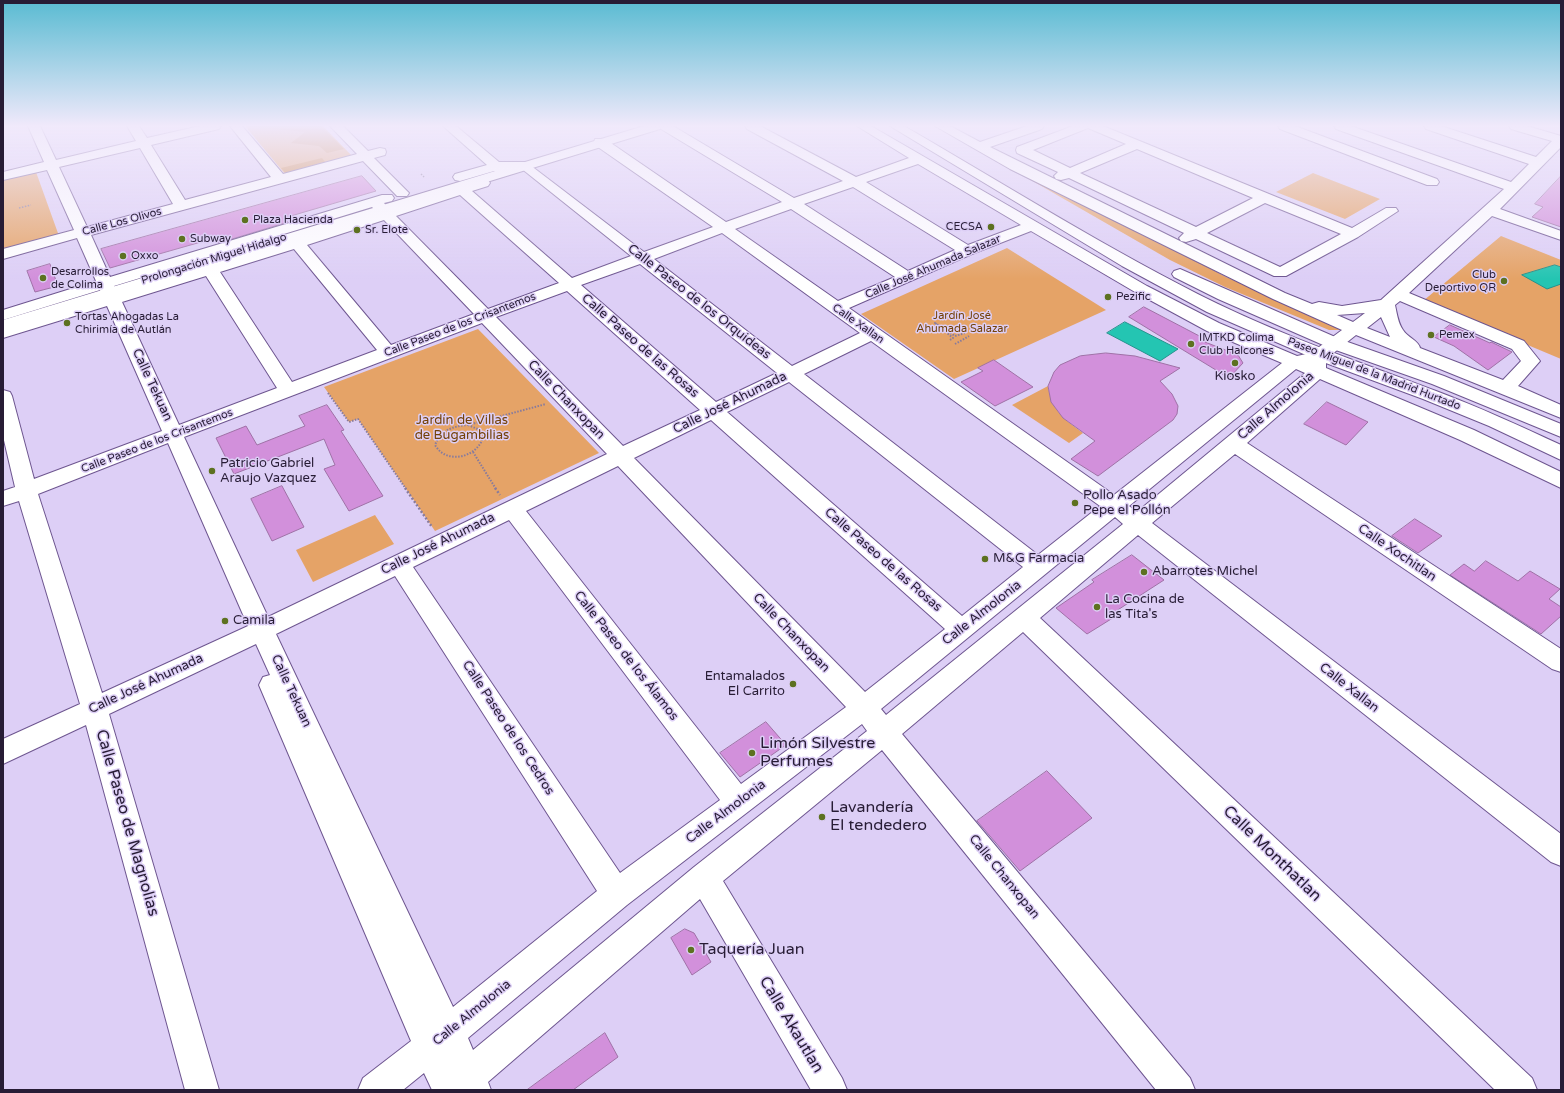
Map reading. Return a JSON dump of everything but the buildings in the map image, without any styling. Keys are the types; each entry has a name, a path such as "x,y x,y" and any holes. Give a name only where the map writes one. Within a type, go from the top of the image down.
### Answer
{"main road":[{"name":"Calle Tekuan","path":"52,177 103,294 170,436 256,633 461,1087"},
{"path":"164,177 181,206"},
{"name":"Calle Los Olivos","path":"3,254 287,177"},
{"path":"386,177 402,193"},
{"path":"381,208 419,181 446,177"},
{"path":"3,325 381,208 475,177"},
{"path":"3,315 210,269 297,242 381,208 462,190 498,177"},
{"name":"Calle Paseo de los Orquideas","path":"539,177 1040,568"},
{"name":"Calle Xallan","path":"651,177 1138,523 1561,852"},
{"path":"750,177 791,202 906,277"},
{"path":"847,177 967,251"},
{"name":"Calle Paseo de los Crisantemos","path":"14,495 569,284 791,202 865,177"},
{"path":"950,177 1141,290 1213,327 1294,362"},
{"name":"Paseo Miguel de la Madrid Hurtado","path":"982,177 1126,263 1318,361 1496,422 1561,453"},
{"name":"Paseo Miguel de la Madrid Hurtado","path":"1007,177 1141,254 1224,296 1336,344 1438,380 1561,431"},
{"path":"1041,177 1279,296 1355,329 1506,388 1561,412"},
{"path":"1049,181 1060,177"},
{"path":"1079,177 1280,273 1353,234 1392,211"},
{"path":"1217,177 1353,234"},
{"path":"1419,177 1432,182"},
{"path":"1484,177 1512,187"},
{"path":"1522,177 1490,210 1393,299 1336,344 1318,361 1561,481"},
{"name":"Calle Paseo de las Rosas","path":"462,190 961,629"},
{"path":"1174,244 1265,197"},
{"name":"Calle Chanxopan","path":"381,208 864,708 1178,1090"},
{"path":"1490,210 1561,236"},
{"name":"Calle José Ahumada Salazar","path":"836,308 967,251 1031,226"},
{"path":"297,242 388,352"},
{"path":"210,269 288,390"},
{"path":"3,333 103,294"},
{"path":"1279,296 1321,308 1342,311 1393,299 1518,345 1531,361 1506,388"},
{"path":"1393,299 1388,315 1394,333 1403,342 1428,357"},
{"name":"Calle José Ahumada","path":"3,752 256,633 399,563 507,504 620,456 872,334"},
{"name":"Calle Almolonia","path":"375,1090 439,1040 616,894 864,708 961,629 1040,568 1294,362 1318,361"},
{"name":"Calle Almolonia","path":"461,1087 704,877 885,732 1234,444 1318,361"},
{"name":"Calle Paseo de Magnolias","path":"3,396 14,495 94,708 202,1090"},
{"name":"Calle Xochitlan","path":"1234,444 1561,662"},
{"name":"Calle Paseo de los Álamos","path":"507,504 739,803"},
{"name":"Calle Paseo de los Cedros","path":"399,563 616,894"},
{"name":"Calle Monthatlan","path":"1024,618 1520,1090"},
{"name":"Calle Akautlan","path":"704,877 830,1090"}],"path":[{"path":"19,208 31,205"},
{"path":"950,340 953,338 935,323 954,336 964,333"},
{"path":"955,344 969,336"},
{"path":"324,387 349,422 358,419 435,531"},
{"path":"468,425 480,430 484,434 482,444 473,452 462,456 446,456 440,453 435,445 440,435 452,427 468,425 551,403"},
{"path":"473,452 507,504"}],"green space":[{"path":"15,177 38,177 59,236 3,251 3,180"},
{"path":"1026,177 1029,177 1112,216 1226,277 1335,323 1340,330 1329,330 1225,287 1170,260"},
{"path":"1305,177 1323,177 1380,199 1345,219 1276,192"},
{"name":"Club Deportivo QR","path":"1501,236 1561,260 1561,359 1423,301"},
{"name":"Jardín José Ahumada Salazar","path":"1007,248 1106,310 954,379 861,314"},
{"name":"Jardín de Villas de Bugambilias","path":"478,329 599,453 435,531 358,419 349,422 324,387"},
{"path":"1048,386 1053,402 1060,414 1083,433 1069,443 1012,405"},
{"path":"375,515 394,544 313,582 296,550"}],"shaded area":[{"path":"1555,265 1561,267 1561,284 1547,289 1522,275"},
{"path":"1125,322 1178,349 1160,361 1107,333"}],"place":[{"name":"Plaza Hacienda","path":"245,220"},
{"name":"CECSA","path":"991,227"},
{"name":"Sr. Elote","path":"357,230"},
{"name":"Subway","path":"182,239"},
{"name":"Oxxo","path":"123,256"},
{"name":"Desarrollos de Colima","path":"43,278"},
{"name":"Club Deportivo QR","path":"1504,281"},
{"name":"Pezific","path":"1108,297"},
{"name":"Tortas Ahogadas La Chirimía de Autlán","path":"67,323"},
{"name":"Pemex","path":"1431,335"},
{"name":"IMTKD Colima Club Halcones","path":"1191,344"},
{"name":"Kiosko","path":"1235,363"},
{"name":"Patricio Gabriel Araujo Vazquez","path":"212,471"},
{"name":"Pollo Asado Pepe el Pollón","path":"1075,503"},
{"name":"M&G Farmacia","path":"985,559"},
{"name":"Abarrotes Michel","path":"1144,572"},
{"name":"La Cocina de las Tita's","path":"1097,607"},
{"name":"Camila","path":"225,621"},
{"name":"Entamalados El Carrito","path":"793,684"},
{"name":"Limón Silvestre Perfumes","path":"752,753"},
{"name":"Lavandería El tendedero","path":"822,817"},
{"name":"Taquería Juan","path":"691,950"}]}
